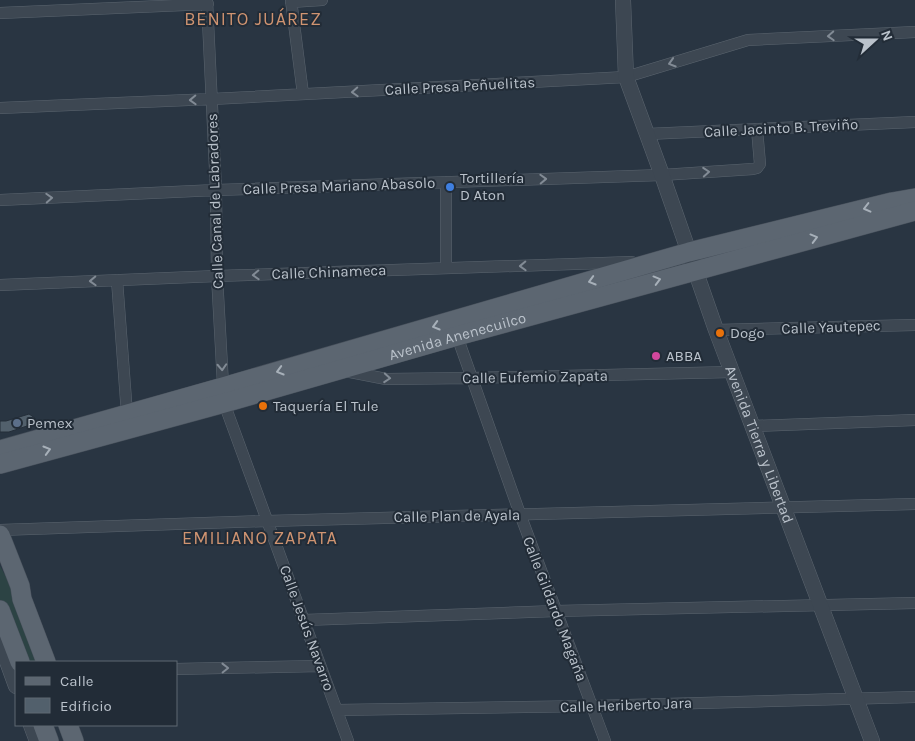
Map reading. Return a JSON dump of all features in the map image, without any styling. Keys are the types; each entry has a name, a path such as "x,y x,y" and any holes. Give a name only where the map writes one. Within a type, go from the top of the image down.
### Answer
{"main road":[{"name":"Avenida Anenecuilco","path":"4,454 223,395 689,252 882,204 915,198"},
{"name":"Avenida Anenecuilco","path":"4,454 126,414 339,370 915,210"},
{"path":"0,478 4,454"},
{"path":"0,535 46,661"},
{"path":"0,610 20,661"},
{"path":"43,726 49,741"},
{"path":"68,726 74,741"}],"street":[{"path":"303,94 291,1 322,0"},
{"name":"Avenida Tierra y Libertad","path":"623,0 626,78 716,330 872,741"},
{"path":"0,13 207,2"},
{"name":"Calle Canal de Labradores","path":"207,2 223,395"},
{"name":"Calle Presa Peñuelitas","path":"0,108 626,78 748,40 915,32"},
{"name":"Calle Jacinto B. Treviño","path":"647,134 915,122"},
{"name":"Calle Presa Mariano Abasolo","path":"0,200 216,190 662,175 757,168 760,164 757,129"},
{"path":"446,182 446,268"},
{"name":"Calle Chinameca","path":"0,285 659,261"},
{"path":"117,280 126,414"},
{"name":"Calle Yautepec","path":"716,330 915,325"},
{"name":"Calle Gildardo Magaña","path":"456,336 605,741"},
{"name":"Calle Eufemio Zapata","path":"339,370 386,379 732,372"},
{"name":"Calle Jesús Navarro","path":"223,395 348,741"},
{"path":"752,426 915,420"},
{"name":"Calle Plan de Ayala","path":"0,530 267,520 915,504"},
{"path":"20,586 29,596 53,661"},
{"path":"304,620 556,611 915,603"},
{"path":"0,642 15,683"},
{"path":"178,669 320,666"},
{"name":"Calle Heriberto Jara","path":"337,710 592,706 915,697"},
{"path":"31,726 37,741"},
{"path":"76,726 82,741"}],"green space":[{"path":"0,566 12,588 44,661 22,661 0,604"}],"building":[{"name":"Pemex","path":"29,414 35,418 33,424 9,432 0,432 0,421"}],"place":[{"name":"Tortillería D Aton","path":"450,187"},
{"name":"Dogo","path":"720,333"},
{"name":"ABBA","path":"656,356"},
{"name":"Taquería El Tule","path":"263,406"},
{"name":"Pemex","path":"17,423"}],"district":[{"name":"BENITO JUÁREZ","path":"253,19"},
{"name":"EMILIANO ZAPATA","path":"260,538"}]}
